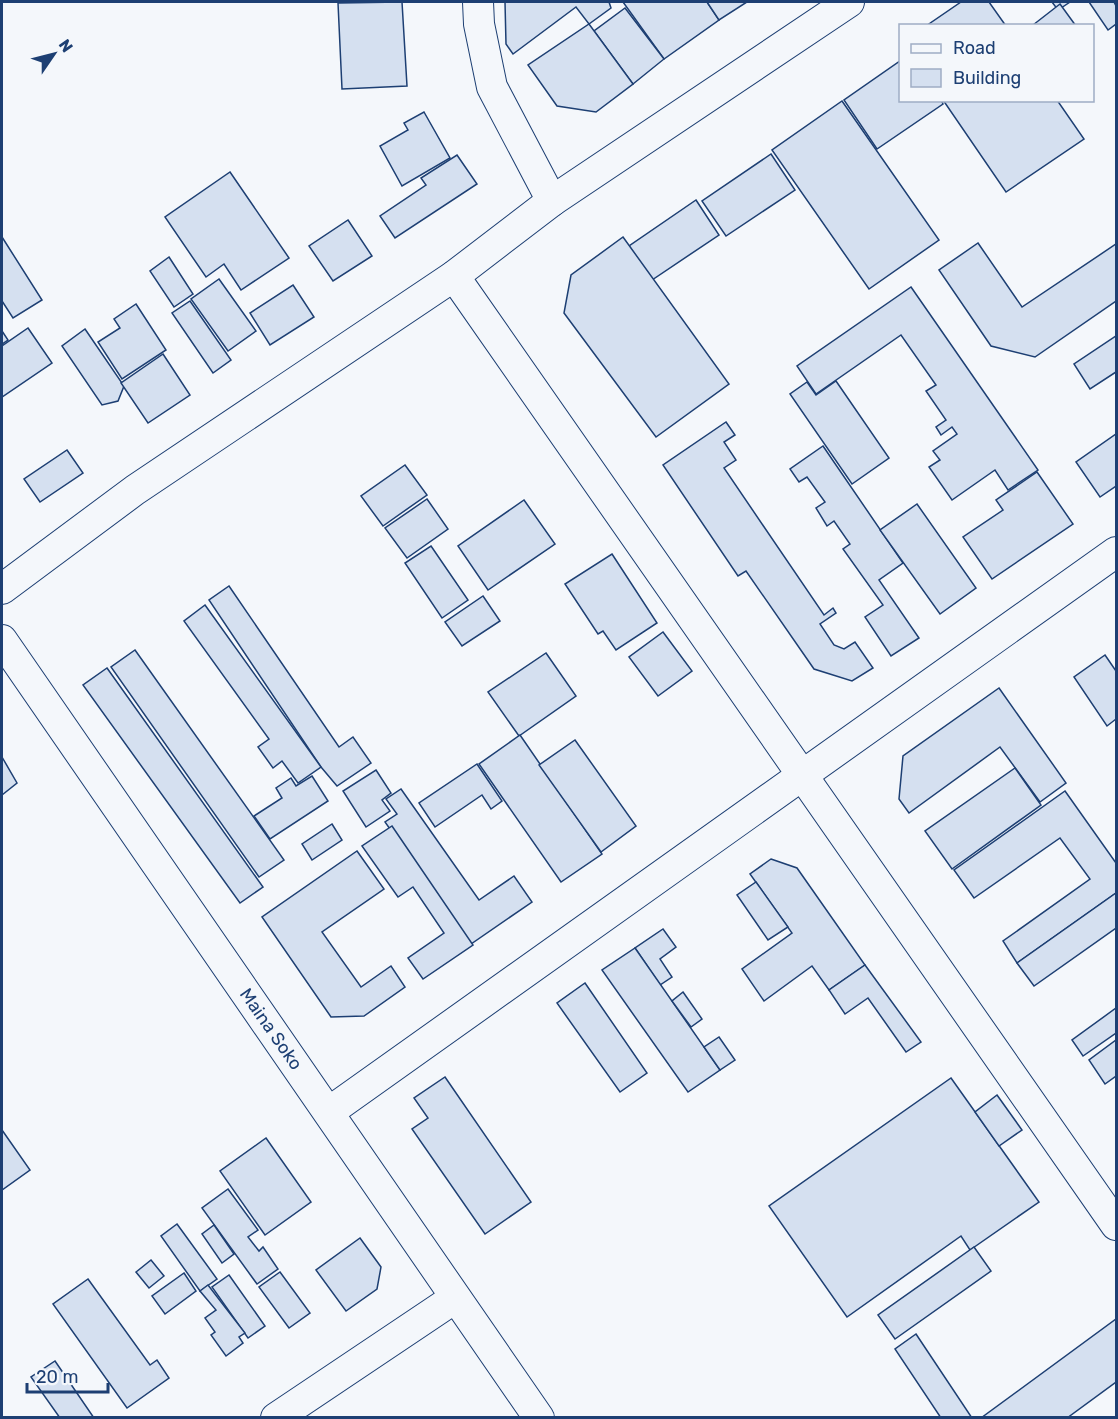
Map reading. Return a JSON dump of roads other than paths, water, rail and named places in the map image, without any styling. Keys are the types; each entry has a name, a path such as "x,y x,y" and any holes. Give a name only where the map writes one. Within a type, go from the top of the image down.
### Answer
{"street":[{"path":"478,2 479,24 492,87 552,201"},
{"path":"2,590 135,490 454,276 552,201 849,2"},
{"path":"454,276 1116,1225"},
{"path":"329,1112 1116,552"},
{"name":"Maina Soko","path":"2,640 539,1418"},
{"path":"276,1418 455,1298"}]}
